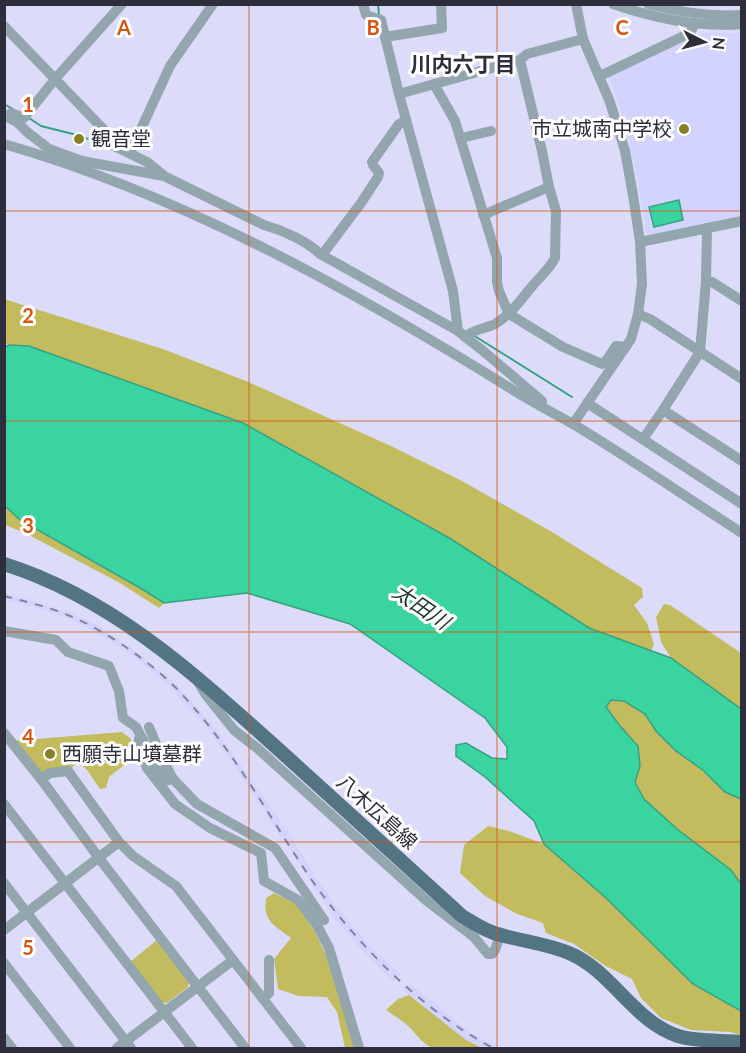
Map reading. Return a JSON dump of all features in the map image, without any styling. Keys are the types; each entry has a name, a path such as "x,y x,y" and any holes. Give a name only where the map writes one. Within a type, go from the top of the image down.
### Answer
{"main road":[{"name":"八木広島線","path":"4,564 21,569 93,603 146,636 195,676 462,916 492,933 550,946 570,954 595,969 641,1014 678,1036 698,1040 741,1042"}],"street":[{"path":"4,110 24,118 55,79 122,4"},
{"path":"130,153 170,66 213,4"},
{"path":"363,4 366,15 381,20 453,291 462,334"},
{"path":"385,37 442,28 441,4"},
{"path":"573,424 630,339 638,314 642,284 640,242 625,151 600,75 584,39 576,4"},
{"path":"613,4 664,19 695,23 741,24"},
{"path":"648,4 732,16 741,15"},
{"path":"600,75 690,33 695,23"},
{"path":"4,26 106,132 110,144 147,162 164,176 314,248 322,255 462,334 562,418"},
{"path":"399,94 520,60 527,54 584,39"},
{"path":"462,334 493,325 509,314 552,265 555,258 556,211 520,60"},
{"path":"434,84 455,121 461,138 497,258 499,291 509,314 563,347 602,364 606,362 616,346 626,347"},
{"path":"4,115 17,122 49,149 82,161 164,176"},
{"path":"322,255 378,177 379,173 372,162 399,124 406,120"},
{"path":"461,138 491,131"},
{"path":"4,144 117,182 167,203 293,263 390,315 573,424 741,533"},
{"path":"483,214 549,187"},
{"path":"640,242 741,221"},
{"path":"643,439 700,352 706,281 707,228"},
{"path":"706,281 712,282 741,301"},
{"path":"638,314 650,318 741,379"},
{"path":"587,403 741,504"},
{"path":"663,410 741,461"},
{"path":"4,631 56,640 68,652 109,666 119,691 123,718 136,726 165,781 173,779"},
{"path":"195,676 206,695 234,730 265,755 427,901 474,937 488,954 492,954 495,950 500,935"},
{"path":"149,727 173,779 197,804 276,848 324,921"},
{"path":"4,733 245,1048"},
{"path":"140,734 138,744 147,768 175,804 210,828 261,853 264,881 298,900 317,925 329,948 359,1048"},
{"path":"41,779 51,773 68,771 119,842 132,856 176,886 301,1048"},
{"path":"4,804 192,1048"},
{"path":"4,930 119,842"},
{"path":"4,883 125,1046 233,960"},
{"path":"263,999 269,993 269,960"},
{"path":"4,963 70,1048"},
{"path":"4,1038 12,1048"}],"shaded area":[{"name":"市立城南中学校","path":"699,33 741,33 741,218 649,235 646,232 631,150 608,74"},
{"path":"4,299 163,349 246,381 391,446 462,481 552,532 642,588 643,597 634,605 647,623 654,644 651,651 589,628 451,539 242,423 29,346 5,343"},
{"path":"4,506 20,520 164,603 159,608 120,583 25,533 5,525"},
{"path":"5,593 71,613 99,626 141,655 176,684 211,723 289,833 315,876 341,912 370,946 400,974 393,982 335,919 235,767 206,727 172,689 138,659 96,632 70,619 30,606 5,601"},
{"path":"664,604 670,605 741,653 741,709 671,658 661,642 656,617"},
{"path":"611,700 624,701 645,714 656,731 676,751 704,771 725,792 741,799 741,884 731,870 677,829 644,799 635,782 640,766 620,726 606,707"},
{"path":"122,732 131,739 133,758 109,777 106,788 100,789 87,770 78,762 68,771 41,779 11,741"},
{"path":"488,826 544,844 734,1008 741,1011 741,1035 730,1032 691,1030 661,1018 641,998 632,979 604,965 574,944 546,933 543,923 517,914 485,896 460,873 464,845"},
{"path":"274,893 296,904 314,930 337,987 354,1048 345,1048 337,1012 327,997 299,996 278,989 274,959 291,938 271,922 266,913 266,898"},
{"path":"157,940 189,982 188,987 167,1003 161,1002 130,962"},
{"path":"408,982 471,1033 500,1048 482,1048 466,1040 402,989"},
{"path":"409,995 466,1040 482,1048 433,1048 425,1043 407,1025 386,1010 398,999"}],"water":[{"path":"679,200 683,220 654,227 649,207"},
{"name":"太田川","path":"29,346 243,423 451,539 589,628 671,658 741,709 741,799 725,792 704,771 676,751 656,731 645,714 624,701 611,700 606,707 638,746 640,766 635,782 644,799 677,829 731,870 741,884 741,1011 693,984 606,898 544,844 534,821 485,777 456,756 456,745 466,743 492,758 507,759 507,747 485,718 350,624 247,593 164,603 20,520 5,506 4,347"}],"waterway":[{"path":"378,4 379,15"},
{"path":"4,104 13,109"},
{"path":"29,118 41,126 105,145"},
{"path":"473,335 572,397"}],"railway":[{"path":"4,596 54,610 97,629 152,667 175,687 230,754 309,876 368,950 415,995 440,1015 493,1048"}],"place":[{"name":"市立城南中学校","path":"684,129"},
{"name":"観音堂","path":"79,139"},
{"name":"西願寺山墳墓群","path":"50,754"}],"district":[{"name":"川内六丁目","path":"463,65"}]}
